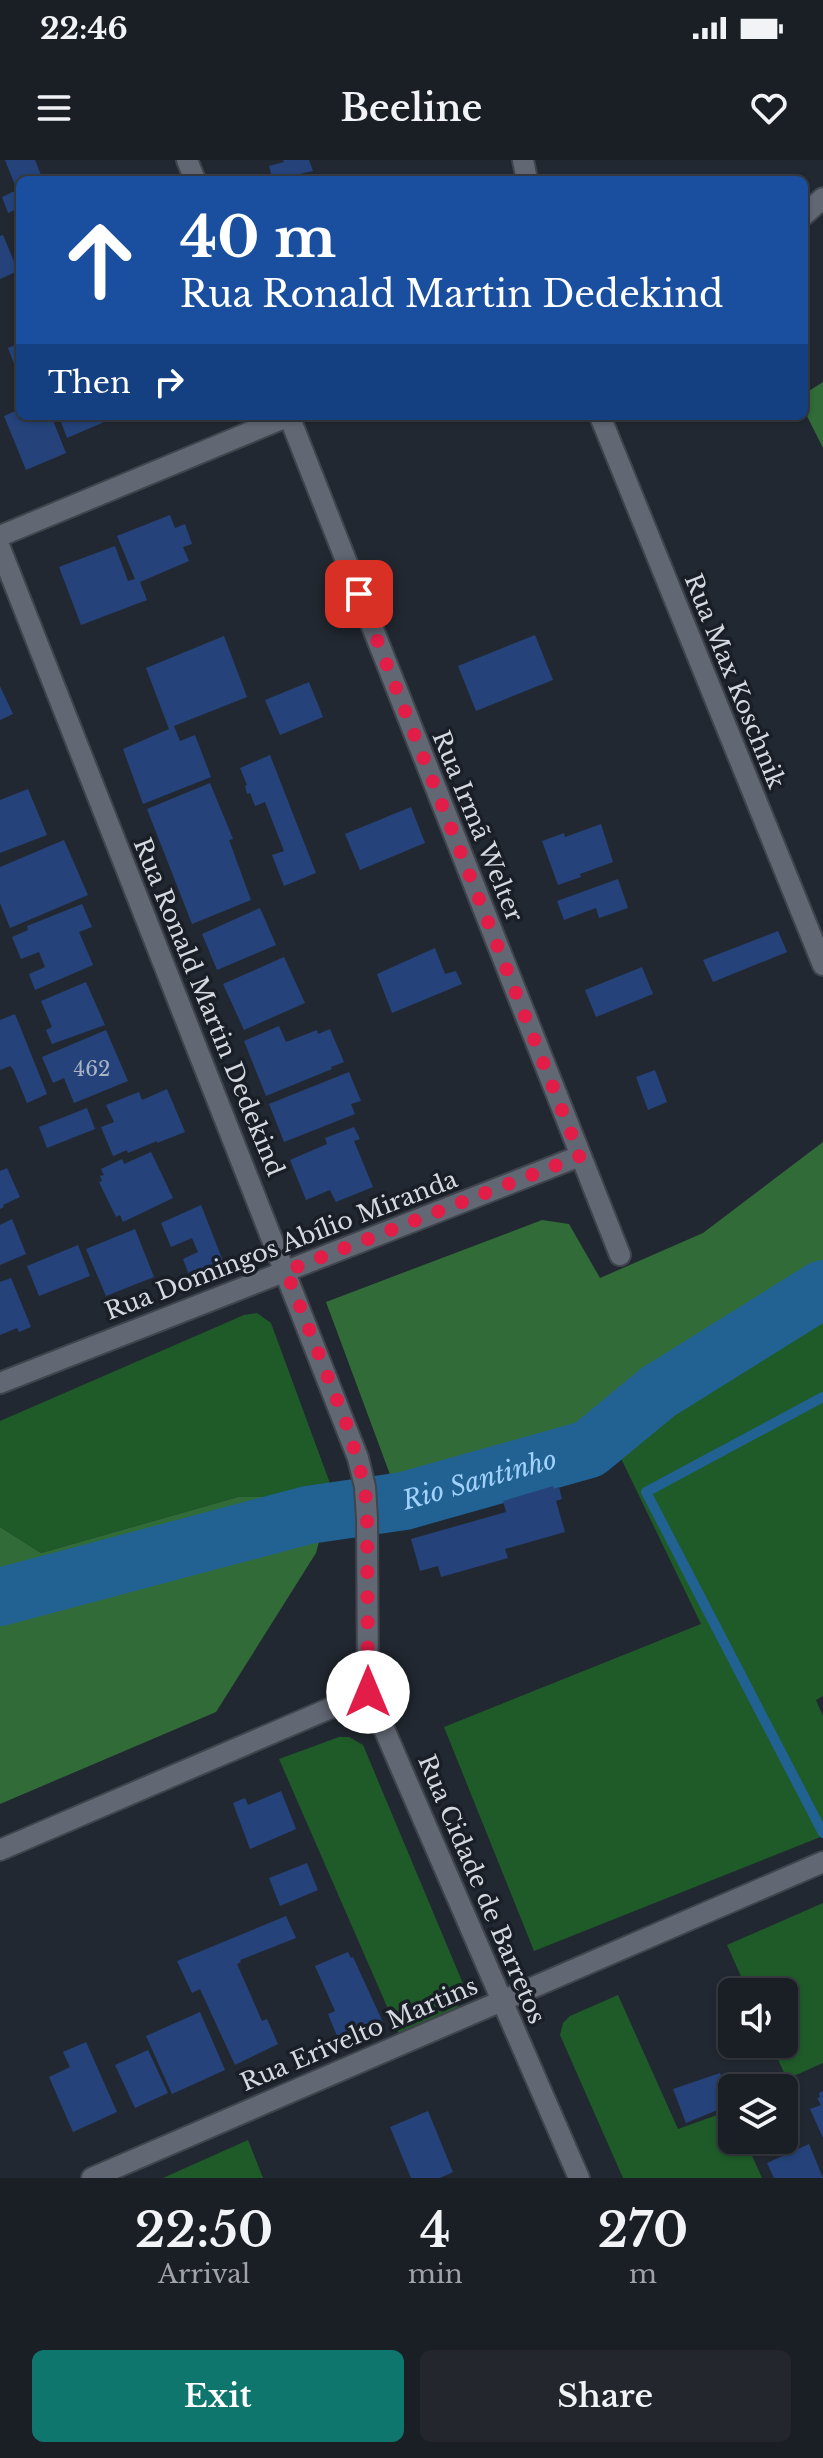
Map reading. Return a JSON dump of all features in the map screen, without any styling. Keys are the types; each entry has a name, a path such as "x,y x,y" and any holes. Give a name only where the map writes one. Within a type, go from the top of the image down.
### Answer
{"street":[{"path":"808,211 823,198"},
{"path":"0,536 279,420"},
{"name":"Rua Irmã Welter","path":"291,420 620,1255"},
{"name":"Rua Max Koschnik","path":"602,420 823,965"},
{"name":"Rua Ronald Martin Dedekind","path":"0,548 348,1428 365,1487 367,1519"},
{"name":"Rua Domingos Abílio Miranda","path":"0,1383 580,1156"},
{"name":"Rua Cidade de Barretos","path":"367,1519 368,1692 579,2178"},
{"path":"0,1850 368,1692"},
{"name":"Rua Erivelto Martins","path":"92,2178 823,1862"}],"green space":[{"path":"823,382 823,448 808,418 808,391"},
{"path":"823,1142 823,1264 583,1435 395,1488 326,1302 542,1220 569,1224 600,1278 703,1233"},
{"path":"823,1304 823,1696 816,1700 823,1716 823,1836 534,1951 444,1727 701,1624 615,1446 652,1416 695,1392"},
{"path":"257,1313 271,1323 331,1486 331,1497 238,1497 41,1553 0,1527 0,1421 244,1315"},
{"path":"238,1497 331,1497 316,1553 216,1712 0,1804 0,1527 41,1553"},
{"path":"339,1737 349,1737 363,1745 464,1986 461,2002 455,2010 399,2034 279,1759"},
{"path":"823,1903 823,2063 798,2074 785,2074 777,2058 798,2058 798,1978 742,1978 727,1945"},
{"path":"618,1995 678,2129 718,2115 718,2154 751,2154 762,2178 623,2178 560,2035 563,2023 570,2016"},
{"path":"248,2140 263,2178 163,2178"}],"building":[{"path":"5,160 35,160 41,176 16,176 16,188"},
{"path":"309,160 313,171 272,176 269,166"},
{"path":"16,190 16,210 8,213 2,197"},
{"path":"3,235 16,272 0,279 0,236"},
{"path":"16,345 16,369 8,348"},
{"path":"16,411 16,420 53,420 66,453 26,470 4,416"},
{"path":"65,420 109,420 67,438 61,422"},
{"path":"170,515 175,528 185,524 192,544 183,547 189,561 140,582 147,600 81,625 59,567 115,546 128,581 135,579 117,536"},
{"path":"535,635 553,680 476,711 458,666"},
{"path":"224,636 247,697 174,726 180,741 195,735 211,777 143,804 123,749 169,729 146,668"},
{"path":"309,682 323,717 280,735 265,700"},
{"path":"0,686 13,714 0,720"},
{"path":"270,755 316,873 284,886 272,855 284,851 265,802 255,806 250,793 247,794 240,768"},
{"path":"210,783 233,839 229,840 251,900 192,924 147,809"},
{"path":"28,789 47,835 0,853 0,800"},
{"path":"411,807 425,843 360,870 345,834"},
{"path":"601,824 613,862 558,885 542,841 564,833 565,837"},
{"path":"64,840 88,895 10,928 0,903 0,867"},
{"path":"618,879 628,908 599,918 596,908 564,920 557,901"},
{"path":"82,904 92,927 79,932 93,965 35,990 29,974 45,967 39,952 21,959 12,937 28,930 27,926"},
{"path":"260,908 276,945 217,970 202,934"},
{"path":"778,931 787,952 713,982 703,960"},
{"path":"435,948 445,974 456,971 462,984 392,1013 377,974"},
{"path":"284,957 305,1003 244,1030 223,984"},
{"path":"642,967 653,994 596,1017 585,990"},
{"path":"86,982 105,1025 52,1044 46,1030 52,1027 41,1001"},
{"path":"15,1014 47,1094 27,1103 13,1069 10,1066 0,1070 0,1020"},
{"path":"279,1026 286,1042 317,1030 318,1034 330,1029 344,1062 266,1096 244,1041"},
{"path":"106,1030 128,1081 74,1103 64,1078 53,1083 42,1057"},
{"path":"655,1070 667,1102 648,1110 636,1077"},
{"path":"349,1072 361,1101 351,1104 355,1114 284,1142 269,1104"},
{"path":"167,1089 185,1132 113,1156 101,1127 114,1122 106,1105 139,1092 142,1100"},
{"path":"87,1108 95,1129 47,1148 39,1127"},
{"path":"354,1127 360,1139 354,1141 373,1187 336,1202 330,1190 306,1200 290,1160 327,1144 325,1138"},
{"path":"151,1152 173,1198 123,1222 120,1215 116,1217 99,1182 102,1181 100,1176 104,1175 101,1169 122,1159 124,1164"},
{"path":"7,1168 20,1197 0,1209 0,1171"},
{"path":"201,1205 223,1261 189,1275 183,1259 198,1252 192,1238 171,1247 161,1223"},
{"path":"12,1219 26,1254 0,1265 0,1225"},
{"path":"135,1229 154,1277 106,1296 86,1249"},
{"path":"78,1245 90,1276 39,1296 27,1266"},
{"path":"11,1278 31,1327 19,1332 17,1328 0,1335 0,1282"},
{"path":"553,1486 554,1489 559,1487 562,1499 556,1501 565,1532 505,1549 508,1558 441,1577 438,1566 420,1571 411,1539 506,1512 503,1501"},
{"path":"281,1791 296,1829 250,1849 233,1803 245,1798 248,1805"},
{"path":"307,1863 318,1890 280,1906 269,1878"},
{"path":"286,1916 296,1938 240,1960 237,1964 262,2021 267,2019 278,2044 235,2065 200,1989 192,1993 177,1961"},
{"path":"348,1952 386,2029 342,2048 328,2014 335,2011 315,1966"},
{"path":"200,2012 225,2070 172,2094 146,2036"},
{"path":"86,2042 117,2112 73,2132 49,2077 70,2067 63,2052"},
{"path":"148,2050 168,2093 135,2108 115,2065"},
{"path":"720,2074 718,2110 686,2123 673,2089"},
{"path":"823,2091 823,2138 810,2109 821,2105 817,2098"},
{"path":"428,2111 453,2172 440,2178 411,2178 390,2127"},
{"path":"809,2144 823,2178 774,2178 767,2163 787,2154 798,2154 798,2149"}],"waterway":[{"name":"Rio Santinho","path":"0,1597 308,1515 404,1501 589,1449 658,1392 823,1289"},
{"path":"823,1397 646,1492 823,1833"}],"route":[{"path":"359,594 580,1156 286,1271 348,1428 365,1487 368,1692"}]}
